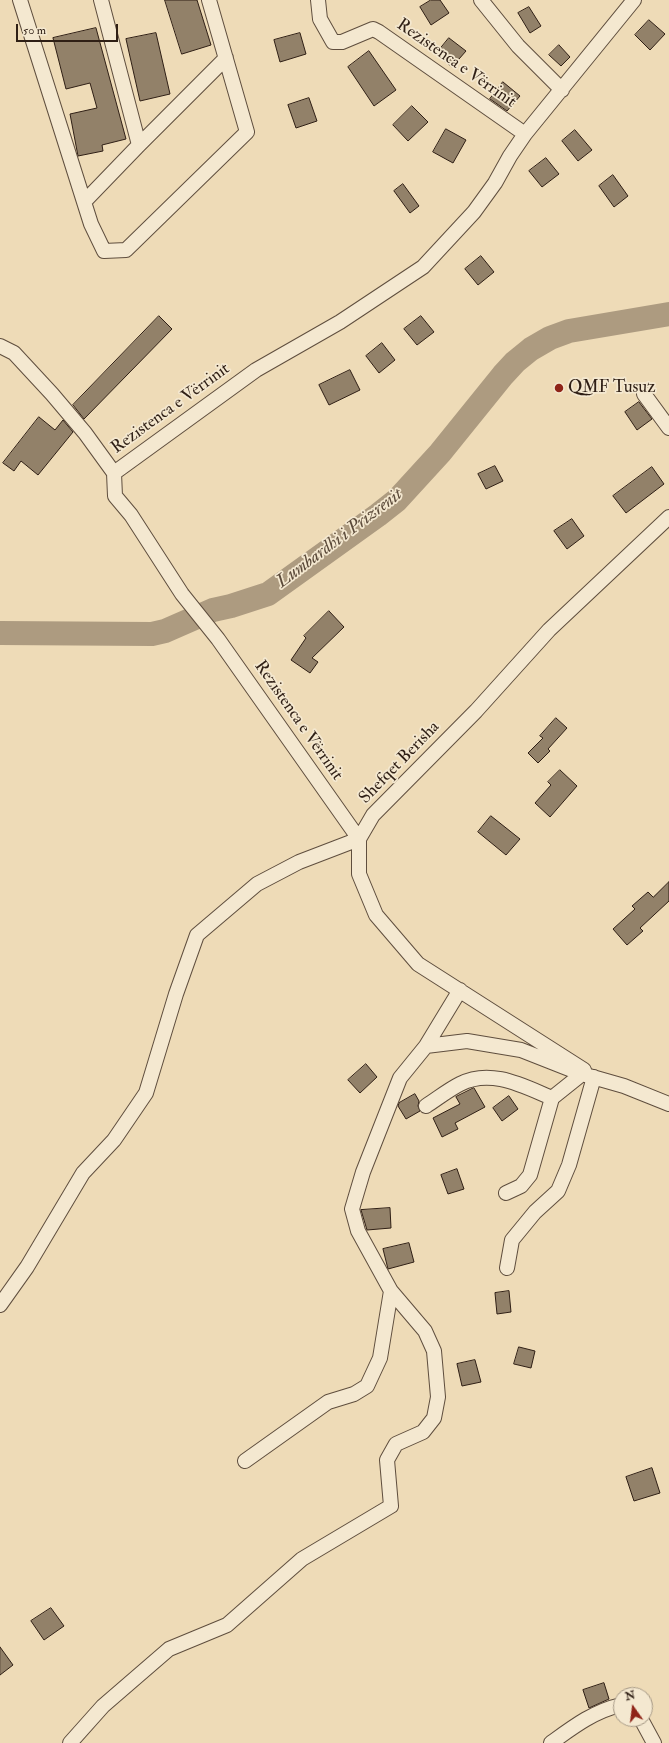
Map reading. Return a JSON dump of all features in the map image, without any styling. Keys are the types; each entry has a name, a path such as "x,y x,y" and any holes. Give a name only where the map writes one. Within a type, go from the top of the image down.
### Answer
{"street":[{"path":"20,0 91,224 104,251 126,250 247,132 209,0"},
{"path":"101,0 139,145"},
{"name":"Rezistenca e Vërrinit","path":"318,0 320,19 333,42 342,42 373,29 401,45 525,134"},
{"path":"481,0 518,46 562,90"},
{"name":"Rezistenca e Vërrinit","path":"359,839 218,639 182,594 130,515 115,496 114,473 256,370 340,322 423,267 474,212 495,183 510,156 525,134 634,0"},
{"path":"84,202 226,58"},
{"path":"0,346 14,353 52,394 85,433 114,473"},
{"path":"644,394 669,428"},
{"name":"Shefqet Berisha","path":"359,839 373,815 476,711 549,630 669,517"},
{"path":"0,1305 27,1267 84,1173 114,1140 146,1093 176,994 197,935 257,884 299,862 359,839 359,874 376,915 418,964 574,1062 588,1076"},
{"path":"70,1743 103,1706 169,1649 227,1625 302,1559 392,1506 387,1460 396,1444 423,1432 434,1418 438,1397 434,1351 425,1331 391,1291 358,1231 352,1209 363,1172 400,1078 426,1046 460,990"},
{"path":"426,1046 467,1041 521,1050 588,1076 669,1104"},
{"path":"426,1106 461,1083 488,1076 518,1084 552,1098"},
{"path":"506,1193 521,1186 530,1175 552,1098 588,1076"},
{"path":"507,1268 512,1240 535,1212 558,1192 569,1165 588,1076"},
{"path":"245,1461 328,1402 354,1394 367,1386 380,1358 391,1291"},
{"path":"551,1743 580,1722 607,1708 613,1707"},
{"path":"645,1727 654,1743"}],"building":[{"path":"165,0 197,0 211,45 182,54"},
{"path":"431,0 440,0 449,13 431,25 420,7"},
{"path":"529,7 541,26 530,33 518,13"},
{"path":"649,20 665,34 650,50 635,35"},
{"path":"96,28 126,139 102,145 103,151 78,156 70,114 97,108 90,83 66,89 53,38"},
{"path":"156,33 170,94 140,101 126,39"},
{"path":"300,33 306,54 280,62 274,40"},
{"path":"449,38 466,51 452,67 436,54"},
{"path":"559,45 570,57 561,66 549,55"},
{"path":"369,51 396,90 374,106 348,67"},
{"path":"503,82 520,96 507,111 490,99"},
{"path":"309,98 317,121 296,128 288,105"},
{"path":"412,106 428,122 408,141 393,125"},
{"path":"446,129 466,140 453,163 433,152"},
{"path":"575,130 592,150 578,161 562,141"},
{"path":"546,158 559,174 542,187 529,171"},
{"path":"613,175 628,196 614,207 599,186"},
{"path":"403,184 419,206 410,213 394,191"},
{"path":"481,256 494,272 478,285 465,269"},
{"path":"159,316 172,329 84,419 73,405"},
{"path":"421,316 434,332 417,345 404,329"},
{"path":"382,343 395,360 379,373 366,356"},
{"path":"350,370 360,390 329,405 319,385"},
{"path":"639,402 652,419 637,430 625,412"},
{"path":"39,417 55,430 63,420 73,432 38,475 21,461 14,471 3,463"},
{"path":"495,466 503,481 486,489 478,474"},
{"path":"652,467 664,484 626,513 613,496"},
{"path":"572,519 584,536 567,549 554,531"},
{"path":"329,611 344,627 312,658 318,662 310,673 291,660 306,638 304,636"},
{"path":"556,718 567,728 548,749 550,751 538,763 528,753 543,738 540,736"},
{"path":"560,770 577,786 550,817 535,803 551,785 548,782"},
{"path":"491,816 520,839 506,855 478,832"},
{"path":"669,882 669,901 640,928 643,931 627,945 613,929 635,909 632,906 648,892 653,897"},
{"path":"366,1064 377,1077 360,1093 348,1080"},
{"path":"474,1088 485,1107 455,1123 458,1129 442,1137 433,1118 460,1104 456,1097"},
{"path":"415,1094 419,1101 418,1106 420,1111 406,1119 398,1106 399,1103"},
{"path":"509,1096 518,1109 502,1121 493,1108"},
{"path":"457,1169 464,1189 448,1194 441,1175"},
{"path":"390,1208 391,1228 367,1230 361,1210"},
{"path":"409,1243 414,1262 388,1269 383,1249"},
{"path":"509,1291 511,1312 497,1314 495,1293"},
{"path":"519,1347 535,1351 531,1368 514,1364"},
{"path":"475,1360 481,1382 462,1386 457,1364"},
{"path":"652,1468 660,1493 634,1501 626,1477"},
{"path":"51,1608 64,1626 44,1640 31,1621"},
{"path":"0,1647 13,1665 0,1675"},
{"path":"604,1683 609,1699 589,1708 583,1690"}],"waterway":[{"name":"Lumbardhi i Prizrenit","path":"0,633 152,634 165,631 213,610 268,594 397,500 440,453 503,375 515,362 531,349 550,338 569,331 669,314"}],"place":[{"name":"QMF Tusuz","path":"559,388"}]}
